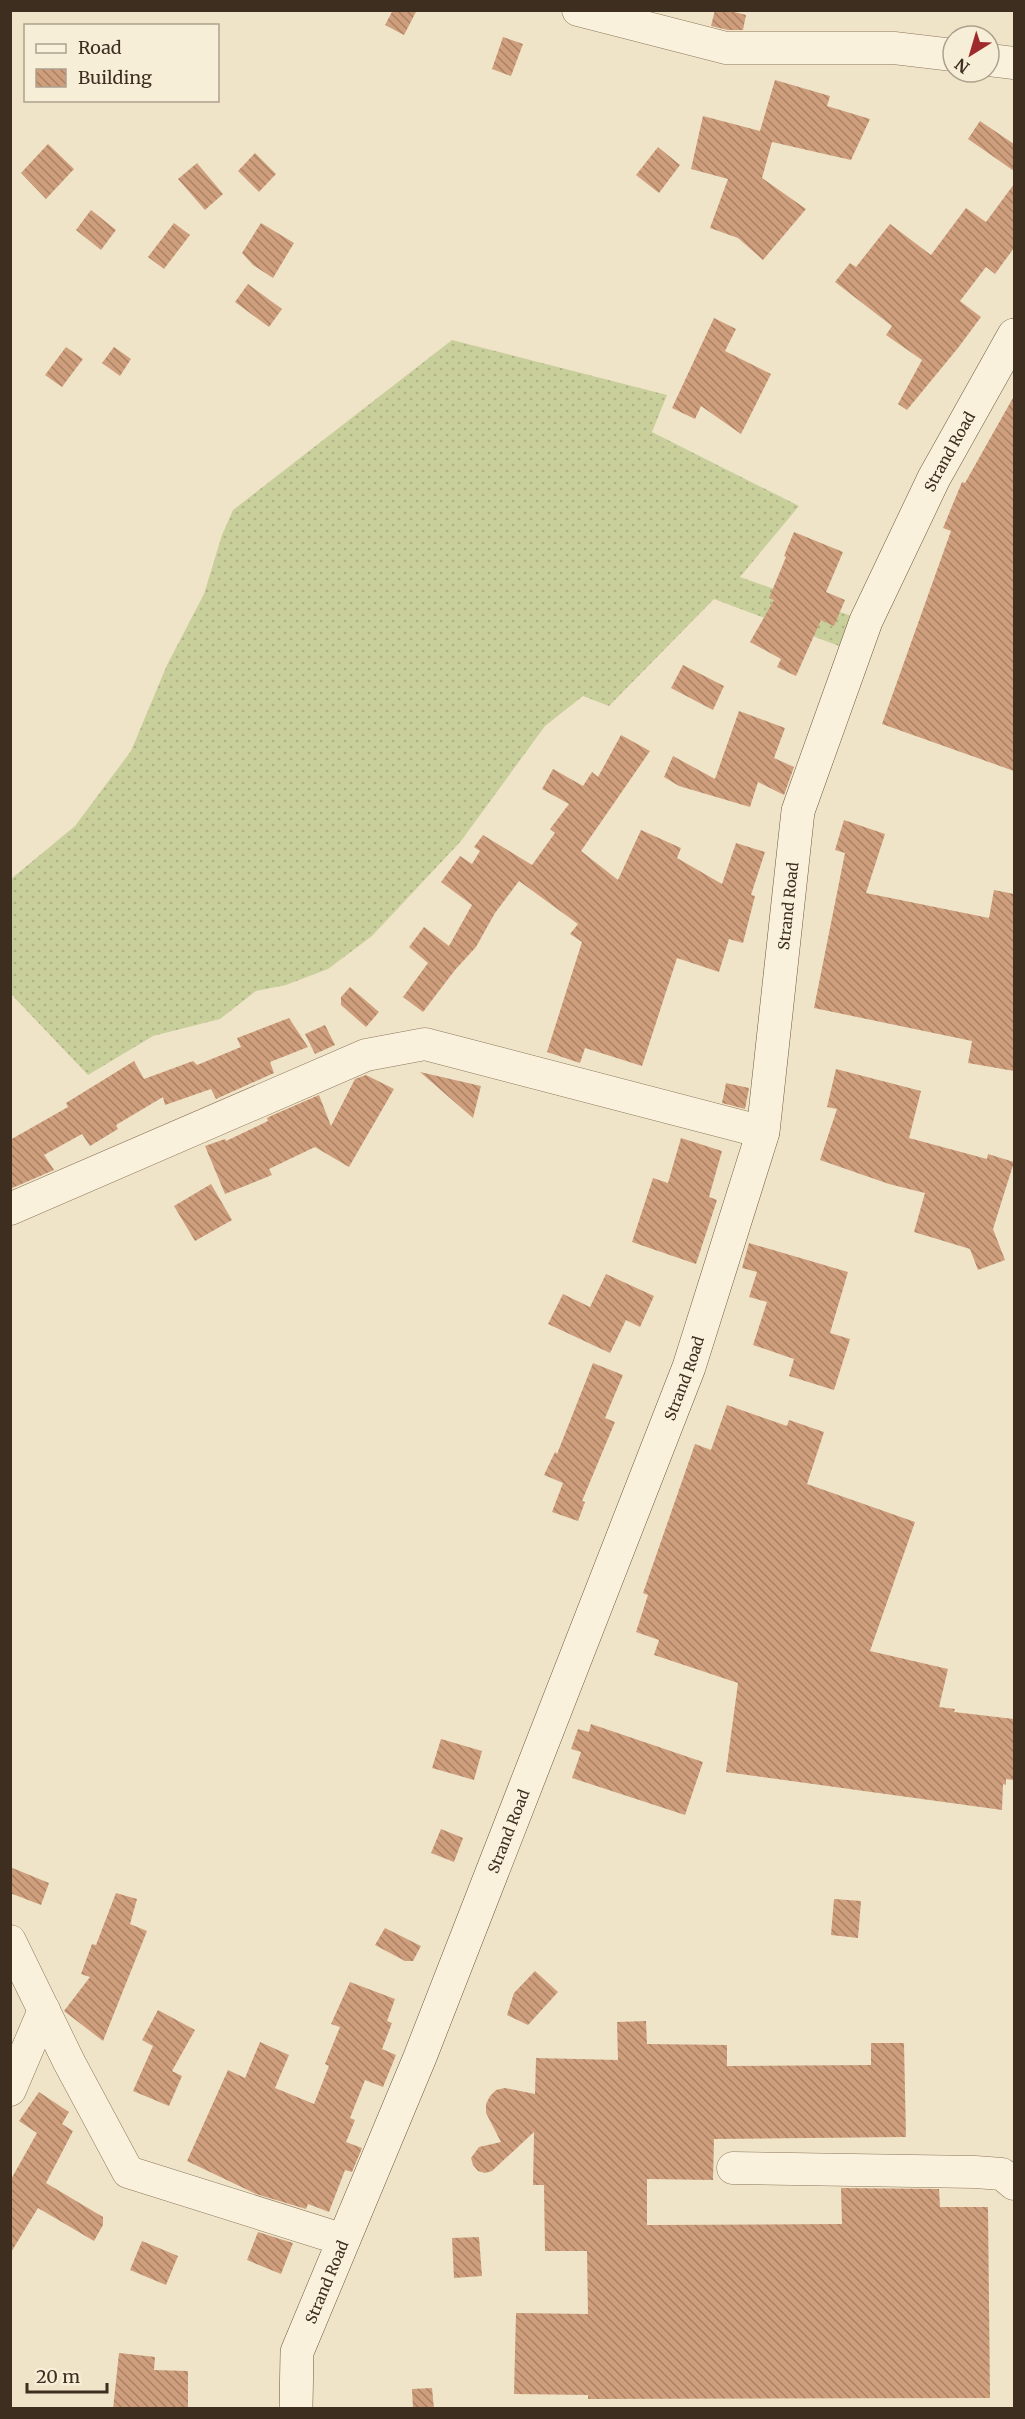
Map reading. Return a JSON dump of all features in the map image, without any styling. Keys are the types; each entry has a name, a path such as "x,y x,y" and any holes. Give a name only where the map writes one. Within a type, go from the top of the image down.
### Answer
{"main road":[{"name":"Strand Road","path":"296,2409 297,2352 420,2057 689,1367 763,1132 798,811 866,621 934,478 1014,335"}],"street":[{"path":"578,10 726,48 894,48 941,54"},
{"path":"10,1209 366,1055 425,1044 763,1132"},
{"path":"10,1941 69,2062 128,2172 344,2240"},
{"path":"10,2090 44,2010"},
{"path":"733,2168 975,2172 1002,2174 1014,2184"}],"green space":[{"path":"452,340 667,395 652,432 799,506 740,577 866,621 855,652 714,599 609,706 583,696 545,726 461,841 372,936 328,969 286,985 256,991 220,1019 153,1036 88,1075 11,994 11,879 75,826 131,751 167,665 204,594 222,535 233,510"}],"building":[{"path":"393,10 417,10 404,35 385,25"},
{"path":"715,10 727,10 746,15 743,30 728,30 711,26"},
{"path":"503,37 523,44 511,76 492,69"},
{"path":"775,80 830,96 827,106 870,119 851,160 772,142 762,178 806,209 763,260 738,238 710,228 728,179 691,169 703,116 760,131"},
{"path":"980,121 1014,144 1014,171 968,139"},
{"path":"48,144 74,169 46,199 21,173"},
{"path":"658,147 680,165 659,193 636,175"},
{"path":"255,153 276,174 259,192 238,171"},
{"path":"197,163 223,194 205,210 178,179"},
{"path":"1014,184 1014,248 995,274 986,267 960,301 981,317 907,410 898,404 922,360 886,335 892,326 835,282 850,263 856,267 890,224 931,255 966,208 986,222"},
{"path":"91,210 116,230 101,250 76,230"},
{"path":"174,223 190,235 164,269 148,257"},
{"path":"261,223 294,243 273,278 253,265 242,253"},
{"path":"248,284 282,309 269,327 235,302"},
{"path":"714,318 736,329 725,351 771,374 741,434 701,406 695,419 672,408"},
{"path":"66,347 83,359 62,387 45,375"},
{"path":"114,347 131,359 120,376 102,363"},
{"path":"1014,396 1014,771 882,724 951,531 943,528 962,482 965,483"},
{"path":"794,532 843,552 826,592 845,600 834,626 821,620 796,676 777,667 781,659 750,642 774,600 769,598"},
{"path":"683,665 724,686 713,710 671,688"},
{"path":"739,711 785,728 774,758 794,767 784,795 758,782 750,807 679,786 664,777 673,756 715,779"},
{"path":"621,735 650,751 581,851 618,880 641,830 681,848 677,858 722,884 736,843 765,852 751,895 755,896 743,943 729,939 719,972 677,958 642,1066 585,1048 580,1063 547,1052 582,942 570,934 578,924 519,881 495,913 476,947 423,1012 403,997 428,963 409,947 424,927 449,946 472,905 441,882 460,856 472,864 480,851 474,847 483,835 532,865 555,833 550,829 569,804 542,789 553,769 583,786 592,772 598,777"},
{"path":"844,820 885,834 866,893 989,918 994,890 1014,894 1014,1071 968,1063 972,1041 814,1008 845,853 835,850"},
{"path":"350,987 379,1012 366,1027 341,1005 341,997"},
{"path":"289,1018 308,1047 270,1062 274,1073 216,1099 211,1089 165,1105 163,1097 116,1125 118,1129 90,1146 82,1134 44,1155 54,1170 10,1189 10,1140 68,1107 66,1103 134,1061 144,1079 193,1061 197,1065 241,1047 237,1038"},
{"path":"325,1025 335,1045 315,1054 305,1034"},
{"path":"836,1069 921,1091 909,1138 987,1159 988,1154 1014,1162 993,1229 1005,1260 978,1270 970,1249 914,1232 925,1193 889,1184 820,1160 837,1109 827,1107"},
{"path":"420,1072 481,1086 473,1118"},
{"path":"366,1075 394,1089 349,1167 315,1147 269,1169 272,1175 225,1194 205,1146 225,1139 226,1141 268,1121 267,1118 273,1115 319,1095 331,1126 355,1079"},
{"path":"726,1083 749,1088 745,1109 722,1103"},
{"path":"681,1138 722,1151 709,1197 717,1200 696,1264 632,1242 653,1178 668,1183"},
{"path":"211,1184 232,1220 195,1241 174,1206"},
{"path":"749,1243 848,1272 830,1333 850,1339 834,1390 789,1376 794,1359 753,1345 767,1302 749,1297 757,1272 742,1268"},
{"path":"606,1274 654,1296 640,1327 626,1320 610,1353 548,1324 563,1294 590,1307"},
{"path":"593,1363 623,1375 605,1418 615,1422 582,1501 585,1502 578,1521 552,1512 563,1483 544,1475 555,1452 557,1454"},
{"path":"727,1405 787,1426 789,1420 824,1432 807,1484 915,1522 870,1651 948,1669 939,1707 955,1709 954,1712 1014,1719 1014,1780 1006,1779 1006,1785 1003,1784 1002,1810 726,1772 738,1683 654,1655 659,1640 636,1632 648,1595 643,1593 695,1444 711,1450"},
{"path":"591,1724 703,1762 685,1815 572,1778 581,1752 571,1749 578,1729 589,1732"},
{"path":"441,1739 482,1751 474,1780 432,1768"},
{"path":"441,1829 463,1838 454,1862 431,1853"},
{"path":"10,1867 49,1883 41,1905 10,1893"},
{"path":"116,1893 137,1899 130,1924 147,1931 103,2041 64,2011 90,1977 81,1974 92,1944 96,1945"},
{"path":"834,1899 861,1901 858,1938 831,1935"},
{"path":"385,1928 421,1946 413,1961 405,1961 375,1945"},
{"path":"535,1971 558,1992 528,2025 507,2015 514,1993"},
{"path":"350,1982 395,1999 387,2021 392,2023 382,2049 396,2055 383,2087 365,2080 350,2118 355,2120 346,2142 362,2148 352,2172 345,2170 329,2212 308,2204 306,2209 256,2194 187,2161 228,2070 245,2078 260,2042 289,2055 275,2088 314,2104 329,2066 325,2064 340,2027 331,2024"},
{"path":"158,2010 195,2030 172,2071 182,2076 169,2106 133,2091 153,2046 142,2040"},
{"path":"646,2021 647,2044 727,2045 727,2066 871,2065 871,2043 904,2043 906,2137 714,2139 713,2180 647,2179 647,2225 842,2224 841,2188 939,2189 940,2207 988,2207 990,2398 588,2399 588,2395 514,2394 516,2313 588,2314 587,2251 545,2251 544,2185 533,2185 534,2132 492,2171 485,2173 478,2171 473,2165 471,2158 479,2147 501,2142 486,2113 486,2104 496,2090 505,2088 535,2094 536,2058 618,2060 617,2022"},
{"path":"39,2092 69,2112 62,2124 73,2131 46,2183 103,2217 103,2225 94,2241 38,2208 10,2254 10,2181 37,2133 19,2121"},
{"path":"258,2232 293,2243 281,2274 247,2260"},
{"path":"479,2237 482,2276 454,2278 452,2238"},
{"path":"142,2241 178,2256 166,2285 130,2270"},
{"path":"119,2353 155,2357 154,2370 188,2371 188,2409 113,2409"},
{"path":"432,2388 434,2409 413,2409 412,2389"}]}
